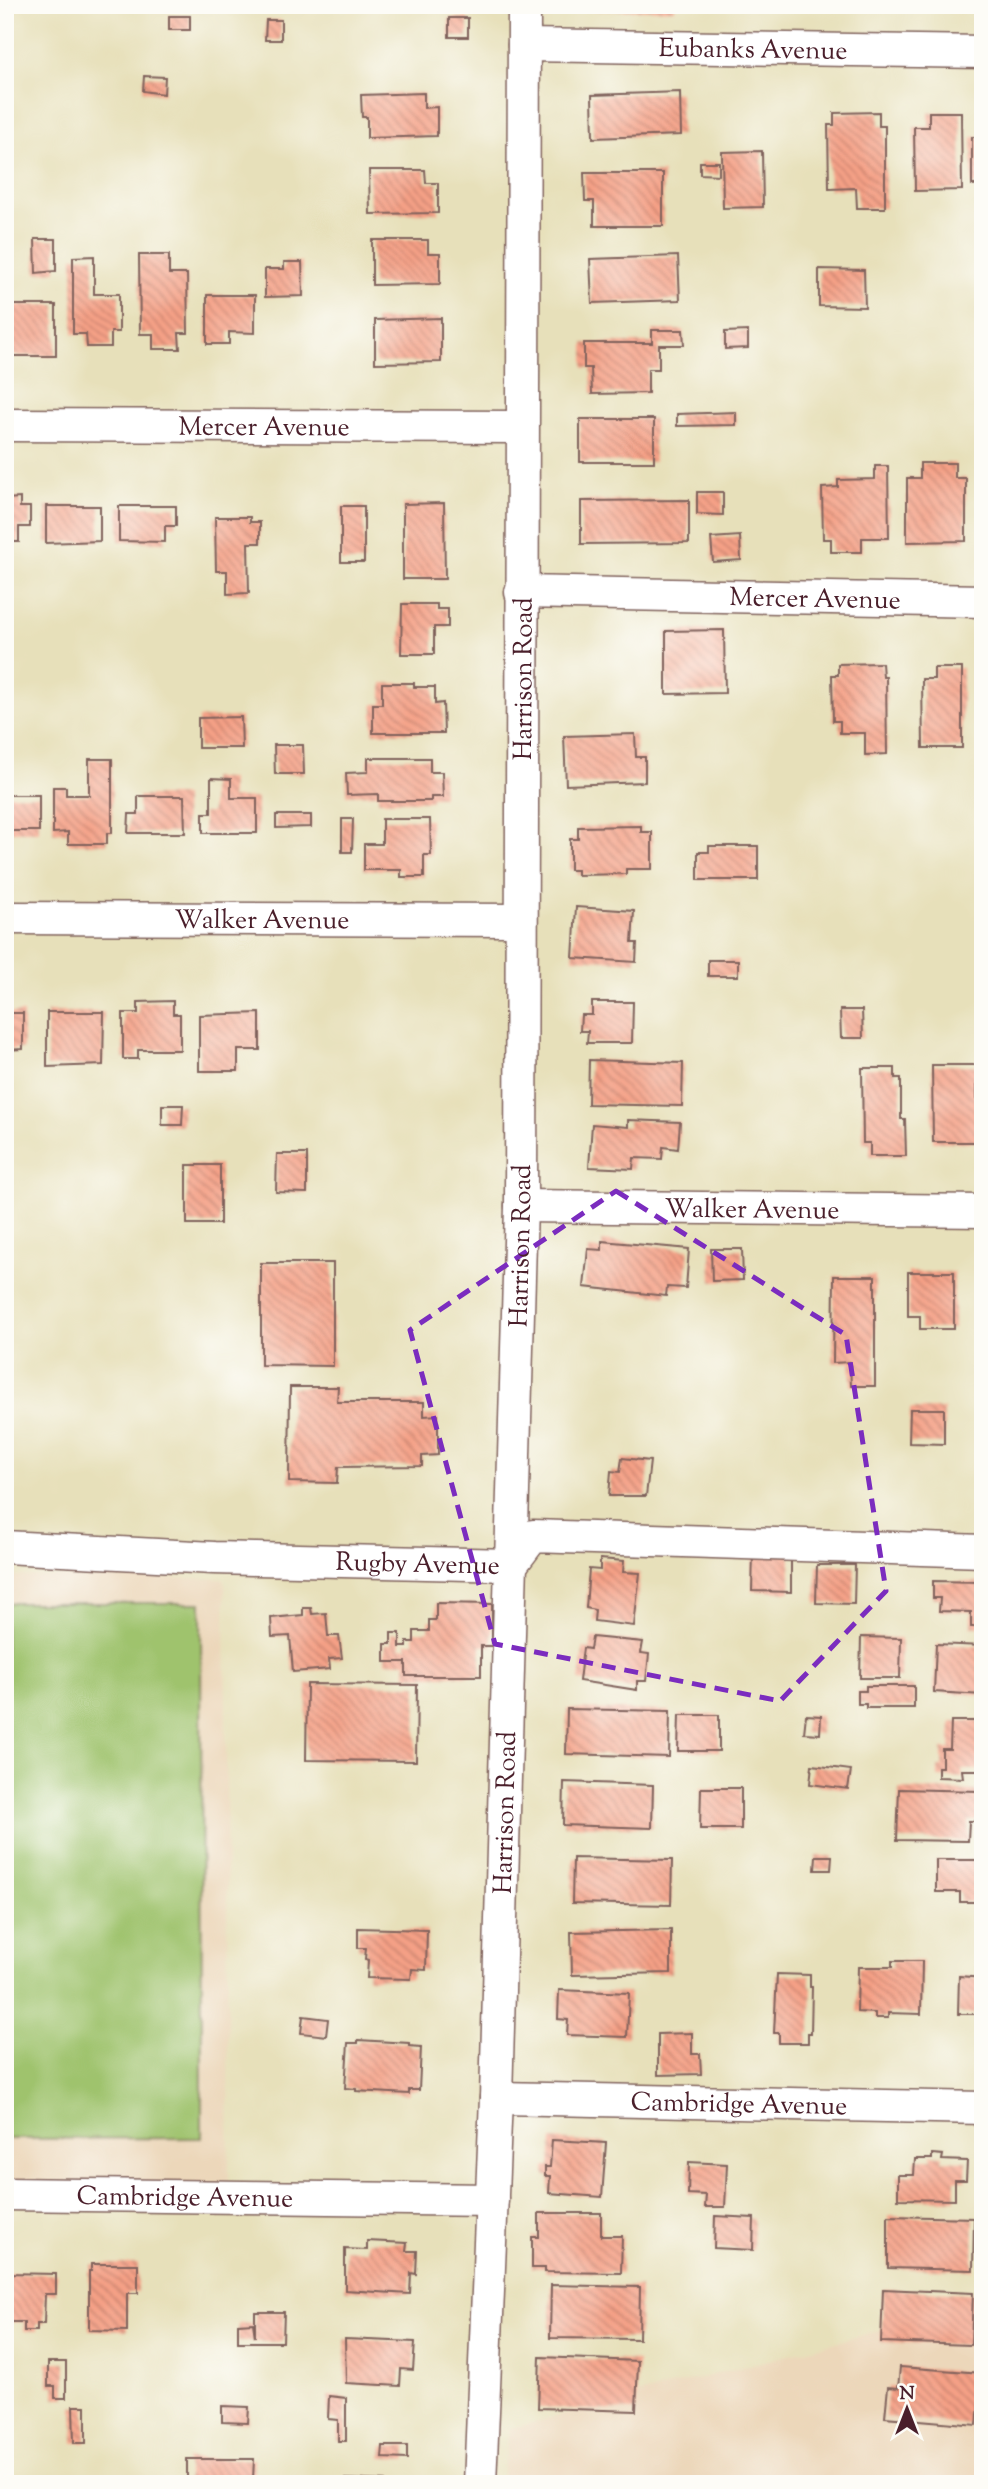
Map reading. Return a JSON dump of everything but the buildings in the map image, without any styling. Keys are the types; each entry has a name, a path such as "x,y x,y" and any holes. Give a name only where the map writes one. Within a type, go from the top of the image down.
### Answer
{"street":[{"name":"Harrison Road","path":"480,2484 496,2098 521,1206 524,5"},
{"name":"Eubanks Avenue","path":"524,45 983,52"},
{"name":"Mercer Avenue","path":"5,425 522,427"},
{"name":"Mercer Avenue","path":"521,592 983,601"},
{"name":"Walker Avenue","path":"5,918 520,920"},
{"name":"Walker Avenue","path":"521,1206 983,1211"},
{"name":"Rugby Avenue","path":"5,1547 214,1558 510,1564 533,1536 983,1550"},
{"name":"Cambridge Avenue","path":"496,2098 983,2108"},
{"name":"Cambridge Avenue","path":"5,2194 492,2200"}],"highlighted area":[{"path":"616,1191 846,1335 886,1591 780,1701 495,1644 410,1330"}],"shaded area":[{"path":"5,1576 225,1579 229,2196 5,2194"},
{"path":"983,2303 983,2484 501,2484 509,2429"}],"green space":[{"path":"5,1603 201,1603 202,2138 5,2139"}]}
